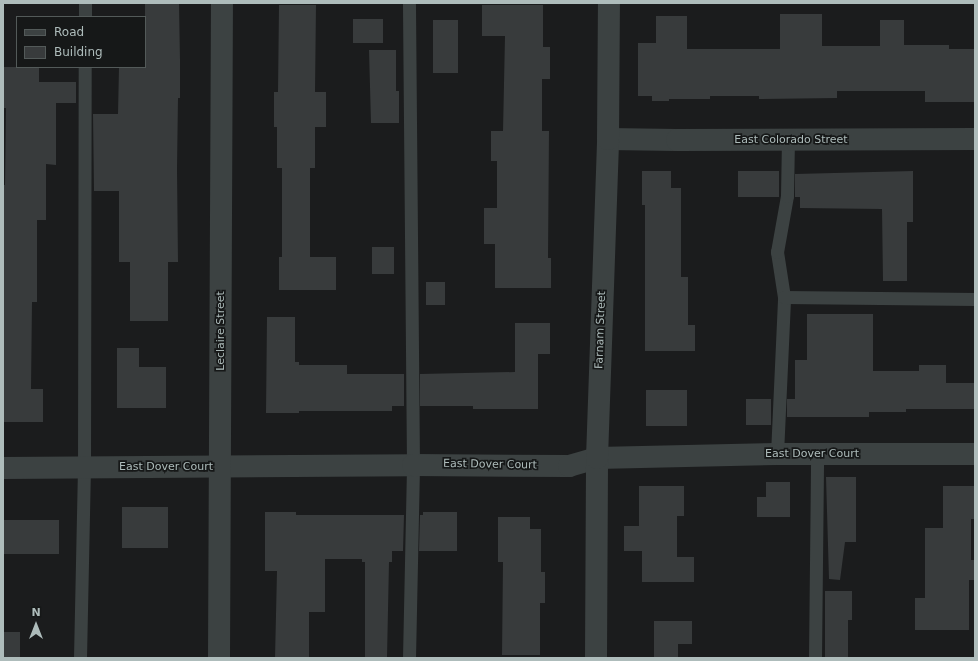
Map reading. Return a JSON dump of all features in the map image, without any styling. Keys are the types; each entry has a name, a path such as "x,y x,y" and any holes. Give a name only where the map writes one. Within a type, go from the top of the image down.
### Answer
{"street":[{"name":"Leclaire Street","path":"219,658 222,3"},
{"name":"Farnam Street","path":"596,658 597,458 608,139 609,3"},
{"name":"East Colorado Street","path":"608,139 975,139"},
{"name":"East Dover Court","path":"3,468 413,465 569,466 597,458 777,454 975,454"}],"lane":[{"path":"85,3 85,16"},
{"path":"409,658 413,465 410,3"},
{"path":"80,658 84,468 85,68"},
{"path":"777,454 784,297 777,252 787,196 788,140"},
{"path":"784,297 975,299"},
{"path":"815,658 817,455"}],"building":[{"path":"145,3 179,3 180,98 178,98 177,169 178,262 168,262 168,321 130,321 130,262 119,262 119,191 94,191 93,114 118,114 119,68 146,68"},
{"path":"279,5 316,5 315,92 326,92 326,127 315,127 315,168 310,168 310,257 336,257 336,290 279,290 279,257 282,257 282,168 277,168 277,127 274,127 274,92 278,92"},
{"path":"482,5 543,5 543,47 550,47 550,79 542,79 542,131 549,131 548,258 551,258 551,288 495,288 495,244 484,244 484,208 497,208 497,161 491,161 491,131 503,131 505,36 482,36"},
{"path":"780,14 822,14 822,46 880,46 880,20 904,20 904,45 949,45 949,49 975,49 975,102 925,102 925,91 837,91 837,98 759,99 759,96 710,96 710,99 669,99 669,101 652,101 652,96 638,96 638,43 656,43 656,16 687,16 687,49 780,49"},
{"path":"353,19 383,19 383,43 353,43"},
{"path":"433,20 458,20 458,73 433,73"},
{"path":"369,50 396,50 396,91 399,91 399,123 371,123"},
{"path":"4,67 39,68 39,82 76,82 76,103 56,103 56,165 46,164 46,220 37,220 37,302 32,302 31,389 43,389 43,422 3,422 3,185 5,185 6,108 4,108"},
{"path":"642,171 671,171 671,188 681,188 681,277 688,277 688,325 695,325 695,351 645,351 645,205 642,205"},
{"path":"738,171 779,171 779,197 738,197"},
{"path":"913,171 913,222 907,222 907,281 883,281 882,209 800,208 800,197 795,197 795,174"},
{"path":"372,247 394,247 394,274 372,274"},
{"path":"426,282 445,282 445,305 426,305"},
{"path":"807,314 873,314 873,371 919,371 919,365 946,365 946,383 975,383 975,409 906,409 906,412 869,412 869,417 787,417 787,399 795,399 795,360 807,360"},
{"path":"267,317 295,317 295,362 299,362 299,365 347,365 347,374 404,374 404,406 392,406 392,411 299,411 299,413 266,413"},
{"path":"515,323 550,323 550,354 538,354 538,409 473,409 473,406 420,406 420,374 515,372"},
{"path":"117,348 139,348 139,367 166,367 166,408 117,408"},
{"path":"646,390 687,390 687,426 646,426"},
{"path":"746,399 771,399 771,425 746,425"},
{"path":"826,477 856,477 856,542 845,542 840,580 829,579"},
{"path":"766,482 790,482 790,517 757,517 757,497 766,497"},
{"path":"639,486 684,486 684,516 677,516 677,557 694,557 694,582 642,582 642,551 624,551 624,526 639,526"},
{"path":"943,486 975,486 975,519 971,519 971,560 975,560 975,580 969,580 969,630 915,630 915,598 925,598 925,528 943,528"},
{"path":"122,507 168,507 168,548 122,548"},
{"path":"265,512 296,512 296,515 404,515 403,551 392,551 392,562 389,562 387,658 365,658 365,562 362,562 362,559 325,559 325,612 309,612 309,658 275,658 277,571 265,571"},
{"path":"423,512 457,512 457,551 419,551 420,515 423,515"},
{"path":"498,517 530,517 530,529 541,529 541,572 545,572 545,603 540,603 540,655 502,655 503,562 498,562"},
{"path":"3,520 59,520 59,554 3,554"},
{"path":"825,591 852,591 852,620 848,620 848,658 825,658"},
{"path":"654,621 692,621 692,644 678,644 678,658 654,658"},
{"path":"3,632 20,632 20,658 3,658"}]}
